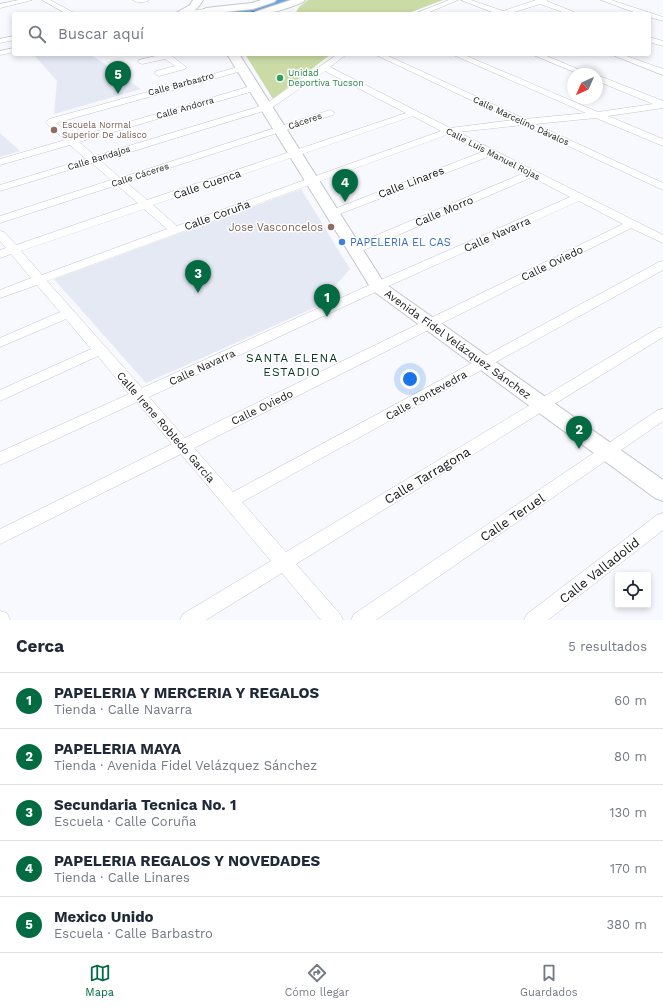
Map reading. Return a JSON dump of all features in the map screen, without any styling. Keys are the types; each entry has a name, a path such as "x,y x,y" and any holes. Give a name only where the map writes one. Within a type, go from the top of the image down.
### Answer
{"street":[{"path":"0,6 29,0"},
{"path":"45,0 68,12"},
{"path":"136,0 146,0"},
{"path":"199,0 214,5 238,8"},
{"path":"199,0 206,12"},
{"path":"183,12 194,7 199,0"},
{"path":"213,12 253,6 272,0"},
{"path":"263,12 300,0"},
{"path":"423,12 455,0"},
{"path":"464,0 497,12"},
{"path":"604,0 642,12"},
{"path":"509,12 541,1 570,12"},
{"path":"651,15 663,19"},
{"path":"0,41 12,38"},
{"path":"651,40 663,44"},
{"path":"0,53 12,50"},
{"name":"Avenida Fidel Velázquez Sánchez","path":"235,56 378,286 663,492"},
{"name":"Calle Bandajos","path":"0,188 267,107 340,56"},
{"name":"Calle Marcelino Dávalos","path":"382,56 663,187"},
{"path":"460,56 663,143"},
{"path":"540,56 571,68"},
{"path":"619,56 663,72"},
{"name":"Calle Luis Manuel Rojas","path":"324,67 663,239"},
{"name":"Calle Barbastro","path":"72,140 52,123 52,121 242,68"},
{"path":"159,73 178,85"},
{"path":"603,80 663,104"},
{"name":"Calle Andorra","path":"0,162 254,88"},
{"path":"527,124 598,115 663,104"},
{"path":"527,124 607,119 663,111"},
{"name":"Cáceres","path":"281,130 330,113"},
{"name":"Calle Cuenca","path":"7,252 414,113"},
{"name":"Calle Coruña","path":"0,294 435,137 451,132 527,124"},
{"name":"Calle Cáceres","path":"0,220 281,130"},
{"path":"72,140 175,230"},
{"name":"Calle Linares","path":"333,213 490,152"},
{"name":"Calle Morro","path":"355,249 532,173"},
{"name":"Calle Navarra","path":"0,459 378,286 579,197"},
{"name":"Calle Oviedo","path":"0,537 631,224"},
{"name":"Calle Irene Robledo García","path":"0,234 7,252 40,280 332,620"},
{"name":"Calle Pontevedra","path":"230,501 663,265"},
{"path":"0,343 68,313"},
{"name":"Calle Tarragona","path":"190,620 663,331"},
{"path":"0,396 100,350"},
{"name":"Calle Teruel","path":"361,620 663,414"},
{"name":"Calle Valladolid","path":"534,620 663,520"}],"shaded area":[{"path":"35,56 93,56 141,89 54,114 57,81"},
{"path":"0,133 20,151 0,157"},
{"path":"301,189 350,269 318,306 146,383 54,279"}],"green space":[{"path":"308,0 443,0 411,12 296,12 299,7"},
{"name":"Unidad Deportiva Tucson","path":"246,56 328,56 273,99"}],"building":[{"path":"268,8 276,12 253,12"}],"waterway":[{"path":"229,12 269,6 286,0"}],"place":[{"name":"Unidad Deportiva Tucson","path":"280,78"},
{"name":"Mexico Unido","path":"118,94"},
{"name":"Escuela Normal Superior De Jalisco","path":"54,130"},
{"name":"PAPELERIA REGALOS Y NOVEDADES","path":"345,202"},
{"name":"Jose Vasconcelos","path":"331,227"},
{"name":"PAPELERIA EL CAS","path":"342,242"},
{"name":"Secundaria Tecnica No. 1","path":"198,293"},
{"name":"PAPELERIA Y MERCERIA Y REGALOS","path":"327,317"},
{"name":"PAPELERIA MAYA","path":"579,449"}],"district":[{"name":"SANTA ELENA ESTADIO","path":"292,365"}]}
